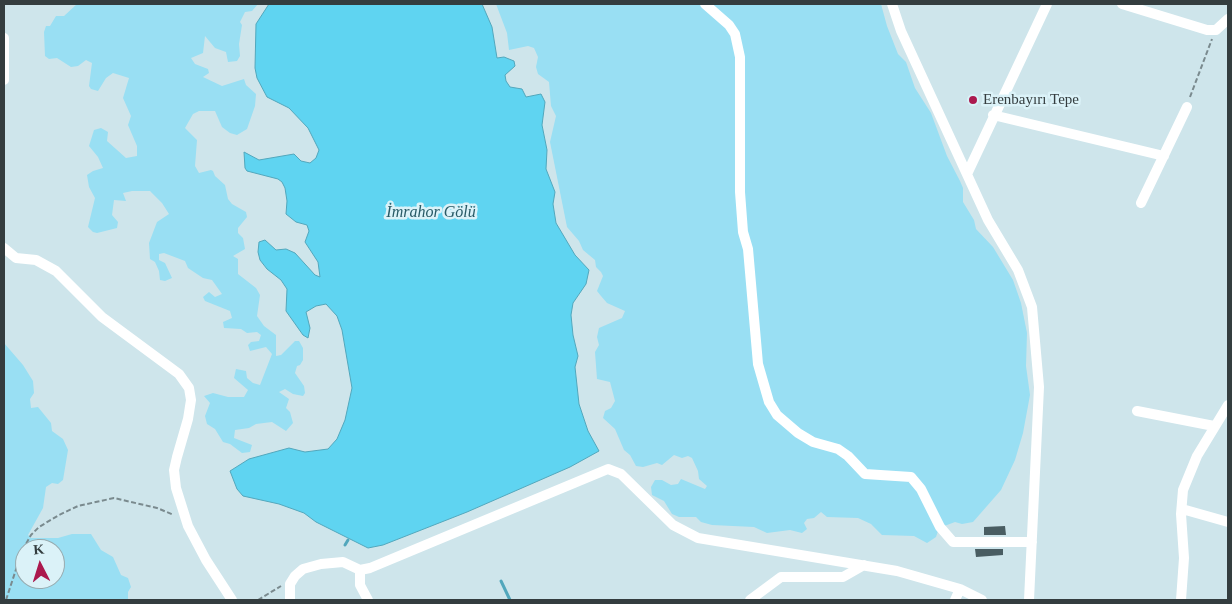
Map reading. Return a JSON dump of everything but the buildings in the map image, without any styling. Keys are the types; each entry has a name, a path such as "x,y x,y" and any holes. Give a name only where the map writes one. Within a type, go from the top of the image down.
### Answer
{"street":[{"path":"705,4 730,25 735,34 740,57 740,192 743,232 749,258 758,364 769,402 777,415 798,433 813,442 838,449 848,456 865,474 911,477 920,489 940,527 953,542 1032,542"},
{"path":"892,4 901,31 988,220 1018,270 1032,308 1039,371 1029,600"},
{"path":"967,174 993,115 1047,4"},
{"path":"1122,4 1213,30 1221,27 1228,19"},
{"path":"4,38 4,80"},
{"path":"1141,202 1187,107"},
{"path":"993,115 1164,156"},
{"path":"4,248 16,258 36,260 56,271 102,317 179,374 189,388 191,400 188,419 174,470 176,488 188,526 206,560 232,600"},
{"path":"1181,600 1184,558 1183,490 1188,475 1214,426 1228,405"},
{"path":"1137,411 1214,426"},
{"path":"290,600 290,584 303,569 321,564 343,562 360,570 381,564 608,469 621,474 673,525 698,538 897,571 960,589 982,600"},
{"path":"1182,509 1228,522"},
{"path":"750,600 781,577 843,577 864,566"},
{"path":"360,570 360,585 368,600"},
{"path":"955,600 960,589"}],"path":[{"path":"1187,107 1213,35 1213,30"},
{"path":"6,600 22,551 32,535 39,527 78,506 114,498 157,508 176,516 188,526"},
{"path":"258,600 274,592 295,576"}],"shaded area":[{"path":"77,4 258,4 252,11 245,12 240,22 242,25 239,44 240,56 237,61 228,62 226,52 215,48 205,36 203,53 191,58 195,64 208,69 209,73 203,77 222,86 244,79 246,85 256,94 255,106 247,129 237,135 230,133 222,127 215,111 199,111 193,114 185,128 197,140 195,166 199,173 213,171 215,176 225,185 228,199 232,204 246,212 247,217 238,228 238,233 243,238 245,249 233,256 238,259 238,274 256,288 260,295 257,316 264,326 276,335 276,356 281,355 295,341 299,341 303,348 303,360 297,366 295,373 304,386 305,393 303,396 293,394 285,389 279,392 289,399 286,408 290,412 293,423 286,431 272,422 235,430 234,438 252,445 250,452 242,453 230,444 223,442 215,429 207,424 205,416 210,403 204,396 213,393 228,397 244,397 248,390 234,378 236,369 246,371 247,378 253,383 260,385 272,354 266,347 250,351 248,345 251,342 259,341 261,335 257,332 247,333 241,329 224,328 223,322 232,318 230,311 205,301 203,297 209,292 215,297 222,294 212,280 203,278 188,268 185,261 164,253 159,254 159,260 165,263 172,278 165,281 160,280 155,262 150,259 149,243 157,222 169,214 162,203 150,191 123,193 126,201 114,200 112,215 118,222 117,228 97,233 88,227 95,198 89,187 87,175 103,168 98,157 89,146 94,130 101,128 108,132 107,141 126,158 137,156 137,146 128,125 131,116 123,98 129,78 113,73 106,78 98,91 91,89 89,86 92,63 86,60 78,66 71,67 57,58 49,59 45,56 44,32 46,26 50,26 56,16 64,16"},
{"path":"496,4 881,4 898,54 906,62 915,88 931,113 947,156 963,188 963,202 974,220 976,229 993,247 1013,280 1021,303 1027,333 1026,366 1030,395 1023,433 1015,460 1001,490 973,522 962,524 955,522 939,528 936,537 927,543 914,536 882,535 871,524 858,518 827,517 821,512 814,518 807,519 804,523 807,529 802,533 790,530 767,533 754,527 712,525 701,522 696,517 679,517 672,514 664,501 652,495 651,487 655,480 662,480 671,485 678,484 681,479 705,489 707,486 699,479 698,471 692,458 688,456 682,458 674,455 662,465 657,463 643,467 636,466 630,455 624,450 615,429 603,418 605,411 611,408 615,401 610,382 597,379 595,352 599,345 597,337 599,328 622,318 625,311 607,303 597,291 603,276 596,267 595,260 583,250 579,241 567,227 550,142 556,116 551,106 549,82 538,74 536,67 538,57 534,48 528,46 509,50 507,33"},
{"path":"4,343 23,365 33,381 34,393 30,399 31,408 38,407 51,423 52,431 63,439 68,450 63,480 58,484 52,483 46,487 43,508 28,535 31,538 58,538 72,534 91,534 101,550 113,557 121,575 128,578 131,587 128,592 128,600 4,600"}],"water":[{"name":"İmrahor Gölü","path":"269,4 482,4 492,27 497,58 504,57 514,61 515,66 505,75 506,81 510,87 522,89 526,97 541,94 545,102 542,125 547,150 546,169 555,192 553,204 556,223 575,255 589,270 586,284 573,303 571,315 578,356 575,367 579,404 588,431 599,451 570,467 467,512 383,545 368,548 316,522 304,513 279,504 243,496 237,489 230,471 249,459 289,448 305,452 328,449 337,439 345,420 352,388 342,330 337,316 326,304 316,306 306,312 310,328 308,338 303,335 286,311 287,289 281,280 267,269 260,260 258,252 259,242 265,240 276,250 286,249 295,253 315,275 320,277 318,262 305,242 309,231 307,225 296,222 286,214 287,201 282,182 278,179 247,171 245,168 244,152 259,160 294,154 301,161 310,163 316,158 319,150 308,128 289,108 267,97 257,78 255,68 256,24"}],"waterway":[{"path":"345,545 348,540"},
{"path":"501,581 510,600"}],"place":[{"name":"Erenbayırı Tepe","path":"973,100"}]}
